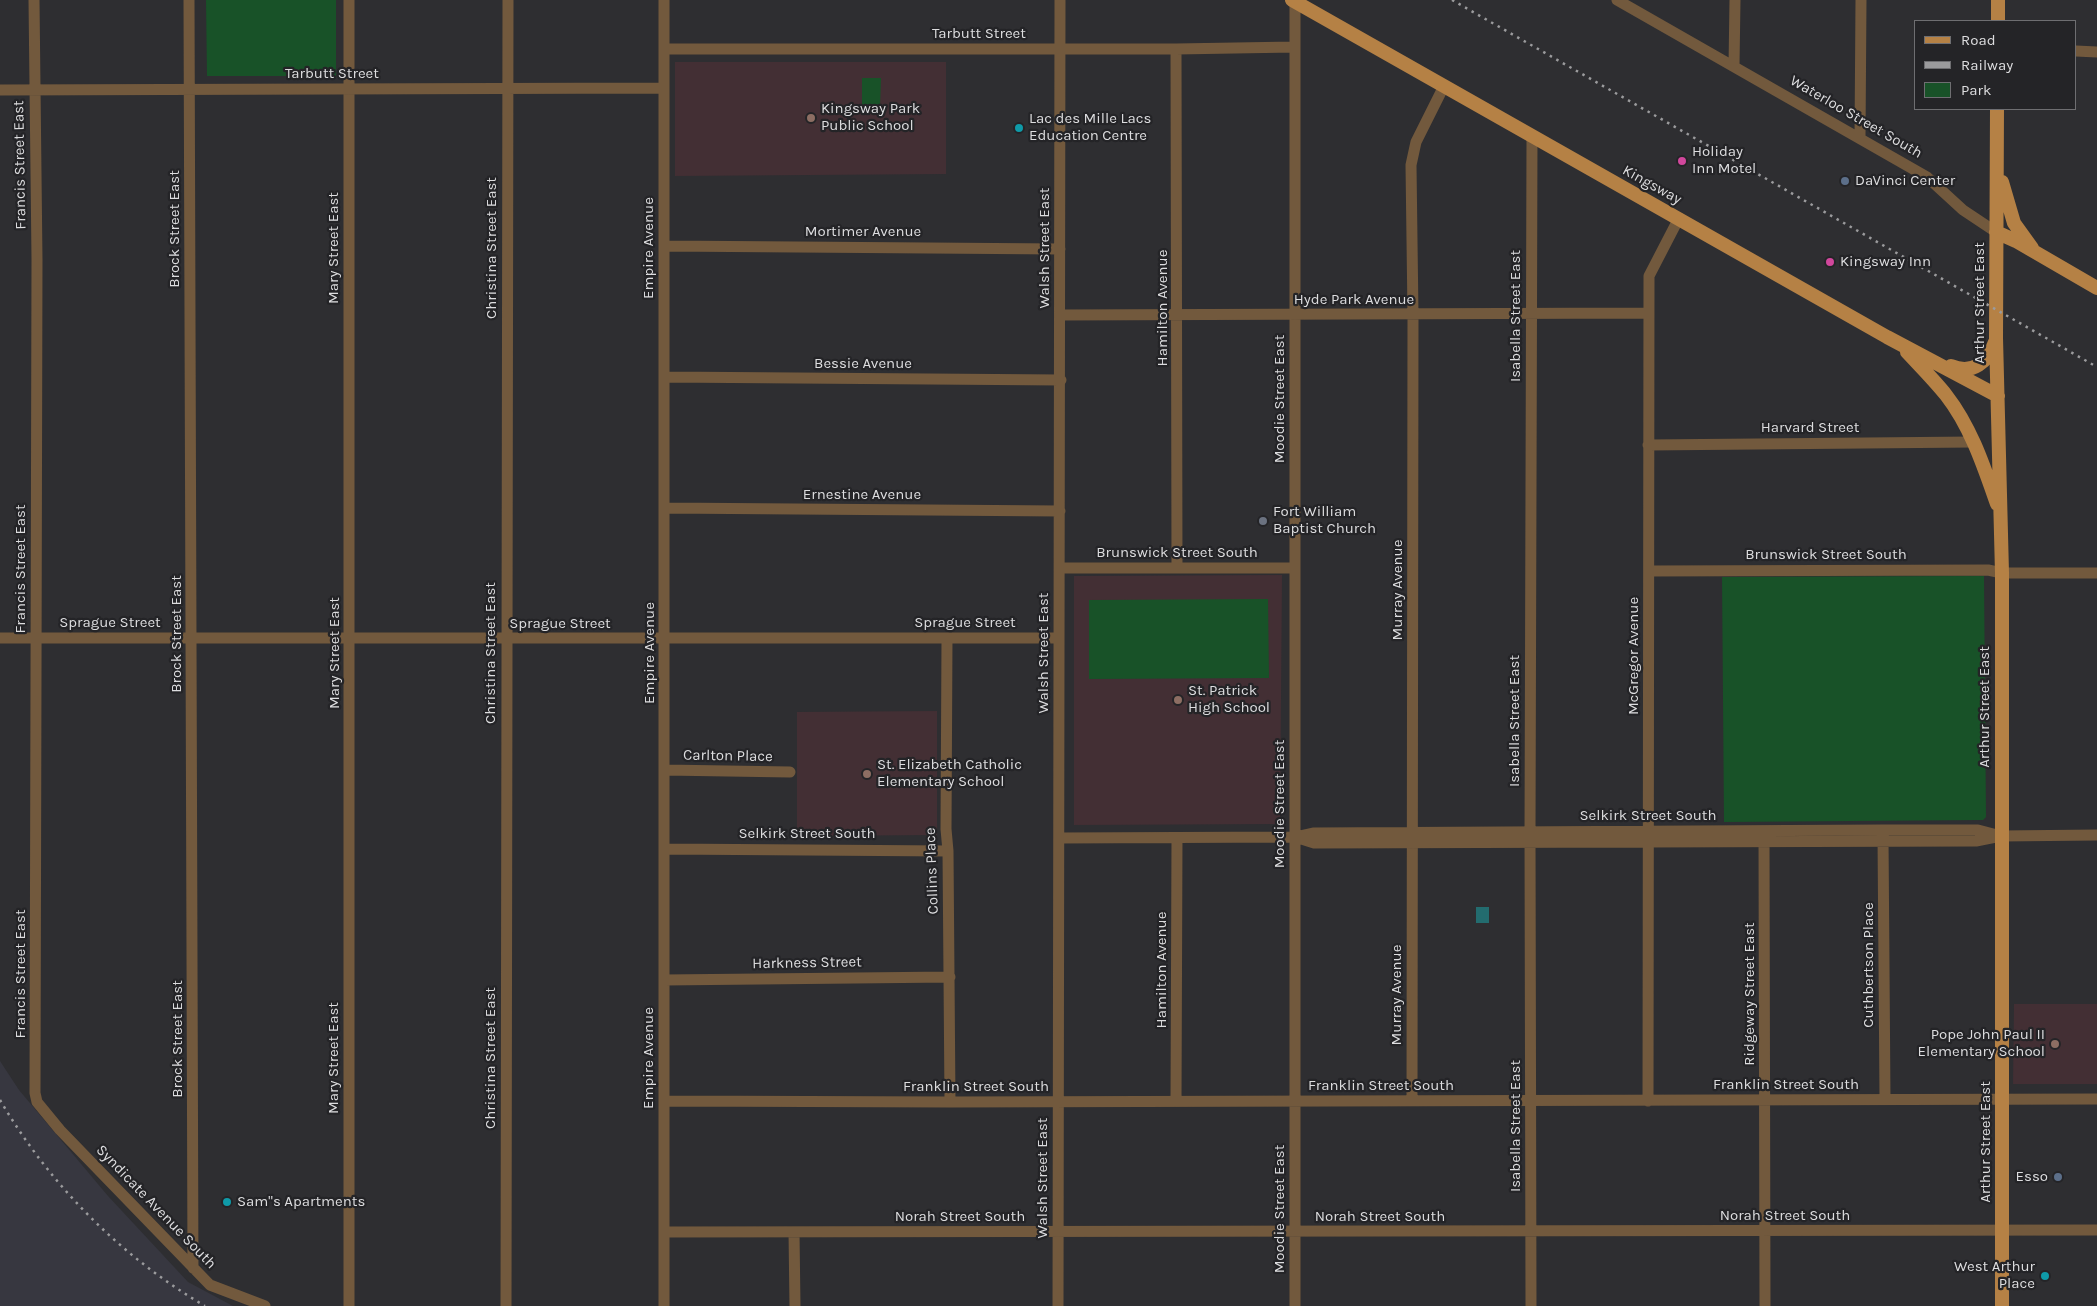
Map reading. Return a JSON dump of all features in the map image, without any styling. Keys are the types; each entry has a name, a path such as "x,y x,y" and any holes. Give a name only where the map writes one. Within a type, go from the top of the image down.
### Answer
{"main road":[{"path":"1998,0 1998,20"},
{"name":"Kingsway","path":"1293,1 1900,344 1998,396"},
{"name":"Arthur Street East","path":"1997,110 1996,338 2002,573 2002,1306"},
{"path":"1997,158 2005,197 2014,223 2036,252"},
{"name":"Waterloo Street South","path":"1996,232 2036,252 2097,288"},
{"path":"1900,344 1960,370 1979,366 1992,352 1996,338"},
{"path":"1900,344 1947,396 1973,442 1987,474 2001,516"}],"street":[{"name":"Francis Street East","path":"34,0 37,259 35,1093 37,1102 60,1130"},
{"name":"Brock Street East","path":"190,0 193,1268"},
{"name":"Mary Street East","path":"349,0 349,1306"},
{"name":"Christina Street East","path":"506,1306 508,0"},
{"name":"Empire Avenue","path":"664,0 664,1306"},
{"name":"Walsh Street East","path":"1058,1306 1061,380 1060,0"},
{"name":"Waterloo Street South","path":"1617,0 1927,177 1963,210 1996,232"},
{"path":"1734,66 1735,0"},
{"path":"1860,138 1861,0"},
{"name":"Moodie Street East","path":"1293,1 1295,1306"},
{"name":"Tarbutt Street","path":"664,49 1176,49 1294,47"},
{"name":"Hamilton Avenue","path":"1176,49 1177,567"},
{"path":"2077,51 2097,52"},
{"name":"Murray Avenue","path":"1412,1101 1413,153 1416,142 1444,86"},
{"name":"Tarbutt Street","path":"0,90 664,88"},
{"name":"Isabella Street East","path":"1531,1306 1532,136"},
{"name":"McGregor Avenue","path":"1648,1101 1649,276 1680,218"},
{"name":"Mortimer Avenue","path":"664,246 1060,249"},
{"name":"Hyde Park Avenue","path":"1060,315 1531,315 1648,313"},
{"name":"Bessie Avenue","path":"665,377 1061,380"},
{"name":"Harvard Street","path":"1648,445 1973,442"},
{"name":"Ernestine Avenue","path":"665,508 1060,511"},
{"name":"Brunswick Street South","path":"1060,568 1295,568"},
{"name":"Brunswick Street South","path":"1649,571 1988,570 2002,573 2097,573"},
{"name":"Sprague Street","path":"0,638 1059,638"},
{"name":"Collins Place","path":"947,639 946,829 950,977 950,1102"},
{"name":"Carlton Place","path":"665,770 790,772"},
{"name":"Selkirk Street South","path":"1059,838 1295,837 1313,833 1412,837 1884,836 1978,830 2001,836 2097,835"},
{"name":"Ridgeway Street East","path":"1764,836 1766,1306"},
{"name":"Cuthbertson Place","path":"1884,836 1885,1099"},
{"name":"Hamilton Avenue","path":"1176,838 1176,1101"},
{"name":"Selkirk Street South","path":"665,848 948,851"},
{"name":"Harkness Street","path":"664,980 950,977"},
{"name":"Franklin Street South","path":"664,1102 2097,1099"},
{"name":"Syndicate Avenue South","path":"60,1130 210,1285 265,1306"},
{"name":"Norah Street South","path":"664,1232 2097,1230"},
{"path":"794,1232 795,1306"}],"shaded area":[{"name":"Kingsway Park Public School","path":"675,62 946,62 946,174 675,176"},
{"name":"St. Patrick High School","path":"1282,575 1280,824 1074,825 1074,576"},
{"name":"St. Elizabeth Catholic Elementary School","path":"937,711 937,835 797,836 797,712"},
{"name":"Pope John Paul II Elementary School","path":"2014,1004 2097,1004 2097,1084 2013,1084"},
{"path":"0,1061 19,1090 108,1196 188,1282 233,1306 0,1306"}],"green space":[{"path":"206,0 336,0 336,76 207,76"},
{"path":"862,78 881,78 880,107 862,107"},
{"path":"1984,576 1986,817 1983,820 1724,822 1722,577"},
{"path":"1268,599 1269,678 1089,679 1089,600"}],"water":[{"path":"1476,907 1489,907 1489,923 1476,923"}],"railway":[{"path":"1452,0 2097,367"},
{"path":"0,1100 41,1161 89,1216 144,1265 205,1306"}],"place":[{"name":"Kingsway Park Public School","path":"811,118"},
{"name":"Lac des Mille Lacs Education Centre","path":"1019,128"},
{"name":"Holiday Inn Motel","path":"1682,161"},
{"name":"DaVinci Center","path":"1845,181"},
{"name":"Kingsway Inn","path":"1830,262"},
{"name":"Fort William Baptist Church","path":"1263,521"},
{"name":"St. Patrick High School","path":"1178,700"},
{"name":"St. Elizabeth Catholic Elementary School","path":"867,774"},
{"name":"Pope John Paul II Elementary School","path":"2055,1044"},
{"name":"Esso","path":"2058,1177"},
{"name":"Sam\"s Apartments","path":"227,1202"},
{"name":"West Arthur Place","path":"2045,1276"}]}
